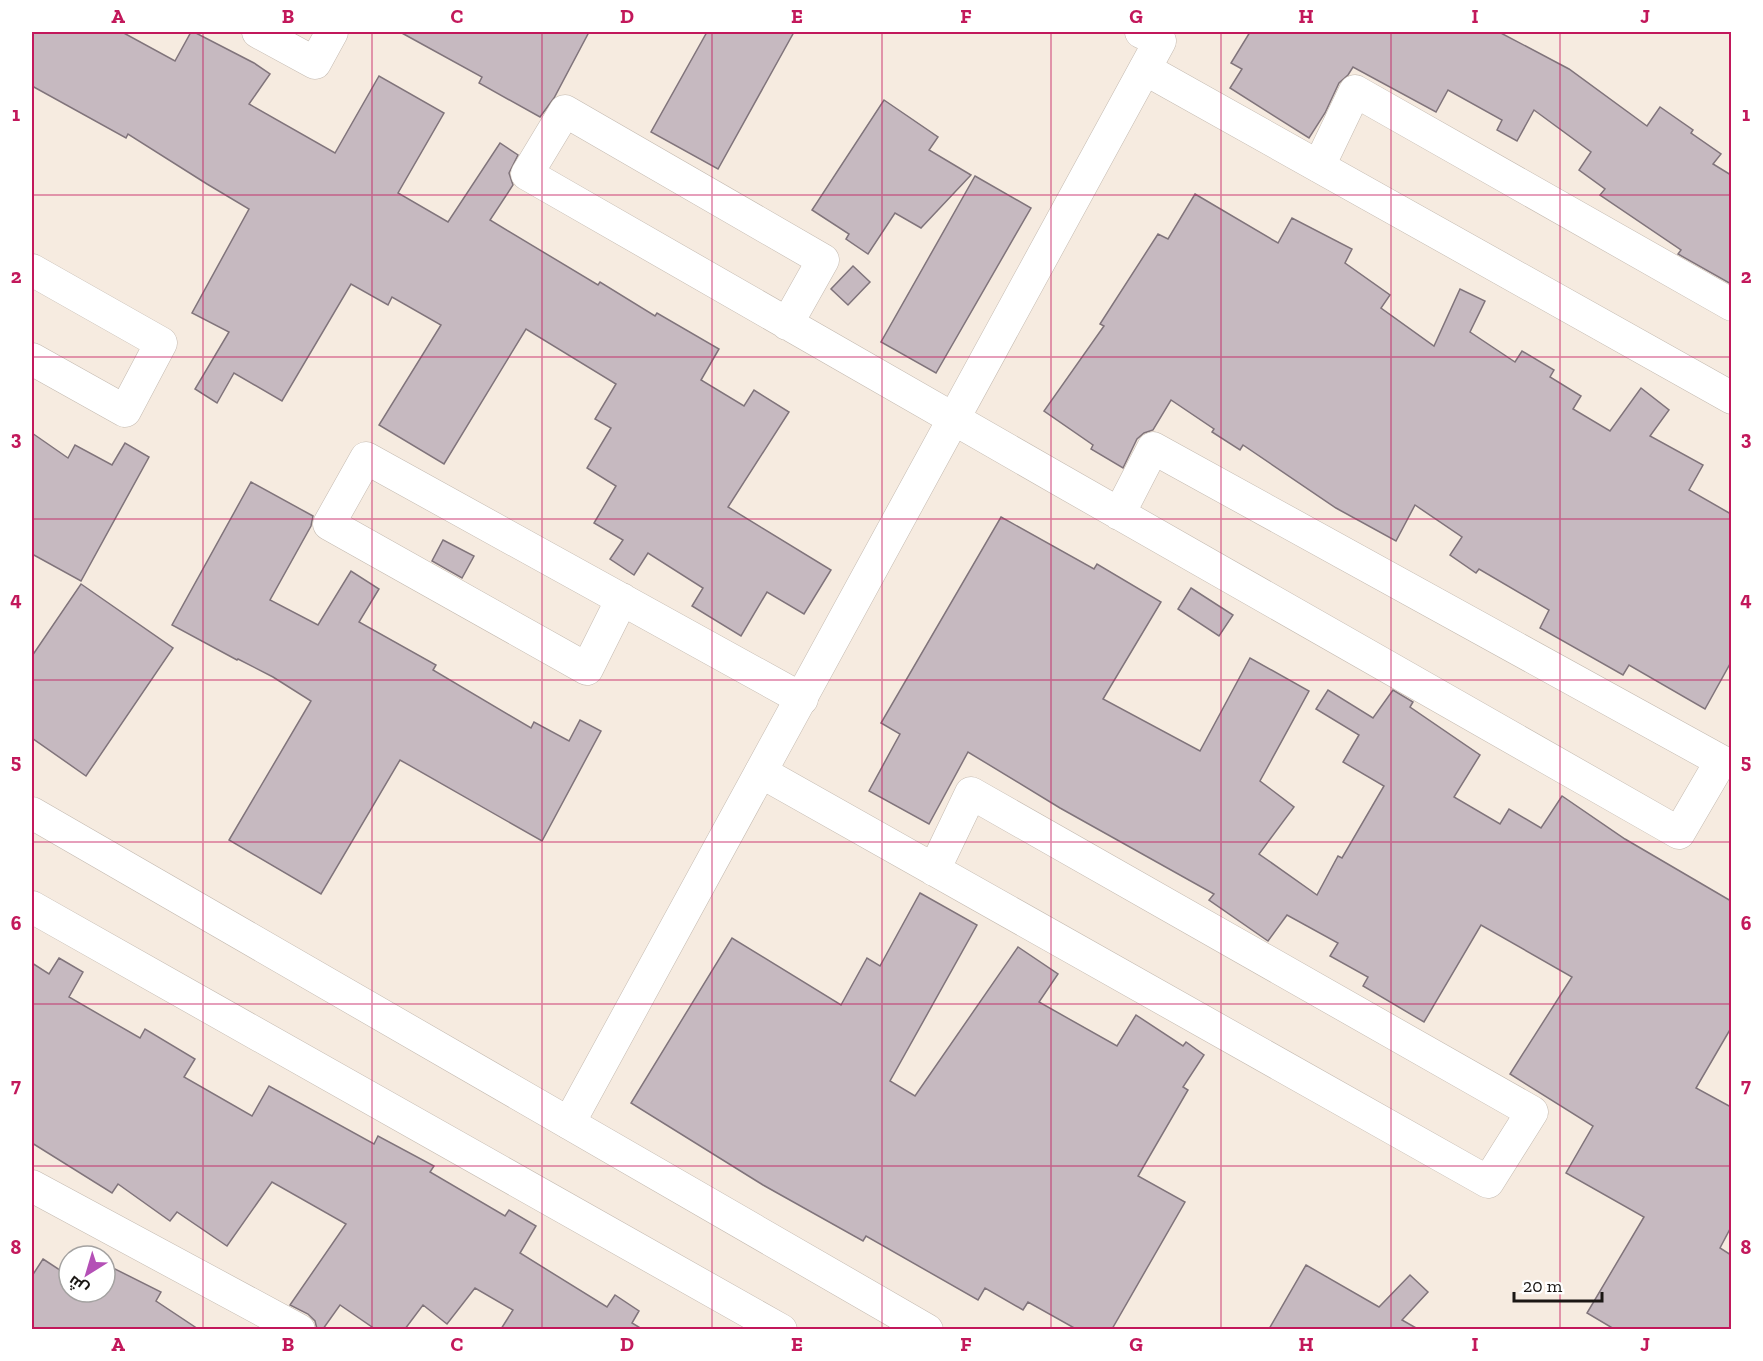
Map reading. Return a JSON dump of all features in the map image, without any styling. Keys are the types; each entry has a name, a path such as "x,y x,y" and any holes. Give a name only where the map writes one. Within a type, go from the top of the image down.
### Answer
{"street":[{"path":"258,32 315,63 332,32"},
{"path":"569,1123 1160,42 1141,32"},
{"path":"1145,69 1731,399"},
{"path":"1319,166 1355,91 1731,305"},
{"path":"787,324 823,260 565,111 527,174 953,420 1679,833 1721,761 1153,448 1119,514"},
{"path":"32,270 161,343 125,411 32,359"},
{"path":"622,599 587,669 329,524 366,458 622,599 802,699"},
{"path":"761,772 934,870 1488,1182 1532,1112 971,793 934,870"},
{"path":"32,813 927,1329"},
{"path":"32,907 781,1329"},
{"path":"36,1198 299,1329"}],"building":[{"path":"32,32 122,32 175,61 191,32 194,32 254,63 270,74 249,104 335,153 379,76 444,113 398,193 448,222 500,143 518,155 509,173 513,185 490,220 598,285 600,282 655,316 657,313 719,349 701,380 744,406 754,390 789,412 728,507 831,570 804,614 767,592 741,636 692,606 703,588 648,553 634,575 610,559 623,540 594,523 616,486 587,468 611,428 595,419 616,384 526,329 444,464 379,425 441,325 392,297 388,305 351,284 282,401 234,373 217,403 195,389 229,332 192,313 249,209 128,134 126,138 32,86"},
{"path":"400,32 589,32 554,98 540,117 479,83 482,77"},
{"path":"707,32 794,32 718,169 651,132"},
{"path":"1250,32 1499,32 1569,69 1647,126 1660,107 1693,130 1691,133 1721,154 1713,164 1731,175 1731,284 1678,254 1681,250 1600,195 1605,189 1579,170 1591,152 1534,110 1517,141 1497,130 1502,120 1448,90 1436,112 1353,67 1339,83 1325,113 1309,138 1230,88 1242,69 1231,63"},
{"path":"884,100 938,137 929,150 971,175 921,228 895,213 868,254 846,239 849,234 812,210"},
{"path":"975,176 1031,208 936,373 881,342"},
{"path":"1195,194 1278,243 1292,218 1352,249 1345,263 1390,295 1381,308 1434,346 1460,289 1485,301 1470,332 1515,362 1522,351 1554,370 1550,377 1581,396 1573,409 1610,431 1641,388 1669,410 1650,436 1703,465 1689,490 1731,514 1731,662 1705,709 1629,665 1623,675 1540,628 1549,610 1479,569 1476,573 1450,555 1462,537 1415,505 1396,541 1336,508 1243,445 1240,450 1212,432 1214,429 1171,400 1153,430 1137,439 1123,468 1091,449 1093,445 1044,411 1104,326 1100,324 1158,234 1168,239"},
{"path":"853,266 870,282 848,305 831,289"},
{"path":"32,433 68,458 75,445 112,465 125,443 149,457 81,581 32,554"},
{"path":"251,482 313,516 311,526 270,600 318,625 351,571 379,589 359,622 436,665 433,670 531,728 534,722 569,741 580,720 601,731 542,841 400,760 321,894 229,840 311,701 273,677 172,625"},
{"path":"1001,517 1094,569 1097,564 1161,602 1103,699 1200,751 1250,658 1309,691 1260,781 1294,807 1259,854 1317,895 1338,856 1342,858 1384,786 1343,762 1359,735 1316,709 1328,690 1373,718 1393,690 1413,702 1410,707 1480,755 1454,797 1500,824 1509,809 1541,828 1562,796 1625,839 1731,901 1731,1028 1696,1088 1731,1107 1731,1227 1720,1248 1731,1255 1731,1329 1614,1329 1587,1313 1644,1217 1566,1173 1593,1126 1510,1074 1572,977 1481,925 1424,1022 1363,986 1368,977 1330,956 1338,943 1287,915 1268,941 1209,900 1214,894 1060,808 968,752 929,824 869,791 900,734 881,723"},
{"path":"443,540 474,556 462,578 432,561"},
{"path":"81,584 173,648 86,776 32,738 32,656"},
{"path":"1191,588 1233,615 1219,636 1178,609"},
{"path":"920,893 977,925 890,1081 915,1096 1018,947 1058,974 1039,1002 1117,1046 1136,1015 1183,1046 1186,1042 1204,1055 1183,1087 1188,1090 1138,1176 1185,1202 1112,1329 1076,1329 1028,1302 1023,1310 985,1288 978,1300 866,1236 863,1241 763,1185 631,1103 732,938 841,1005 867,958 880,966"},
{"path":"59,958 83,972 69,997 140,1038 145,1029 195,1059 184,1077 252,1116 269,1086 374,1144 378,1136 434,1166 430,1172 505,1216 509,1210 536,1226 520,1253 607,1307 615,1295 639,1311 632,1323 642,1329 501,1329 513,1310 475,1288 447,1324 423,1305 405,1329 375,1329 340,1305 323,1329 317,1329 315,1321 308,1314 290,1305 346,1224 272,1182 227,1246 177,1212 170,1221 118,1184 112,1193 32,1143 32,963 49,974"},
{"path":"43,1259 57,1268 57,1304 117,1304 117,1270 161,1292 156,1301 198,1329 32,1329 32,1276"},
{"path":"1306,1265 1379,1307 1410,1275 1428,1292 1402,1320 1418,1329 1269,1329"}]}
